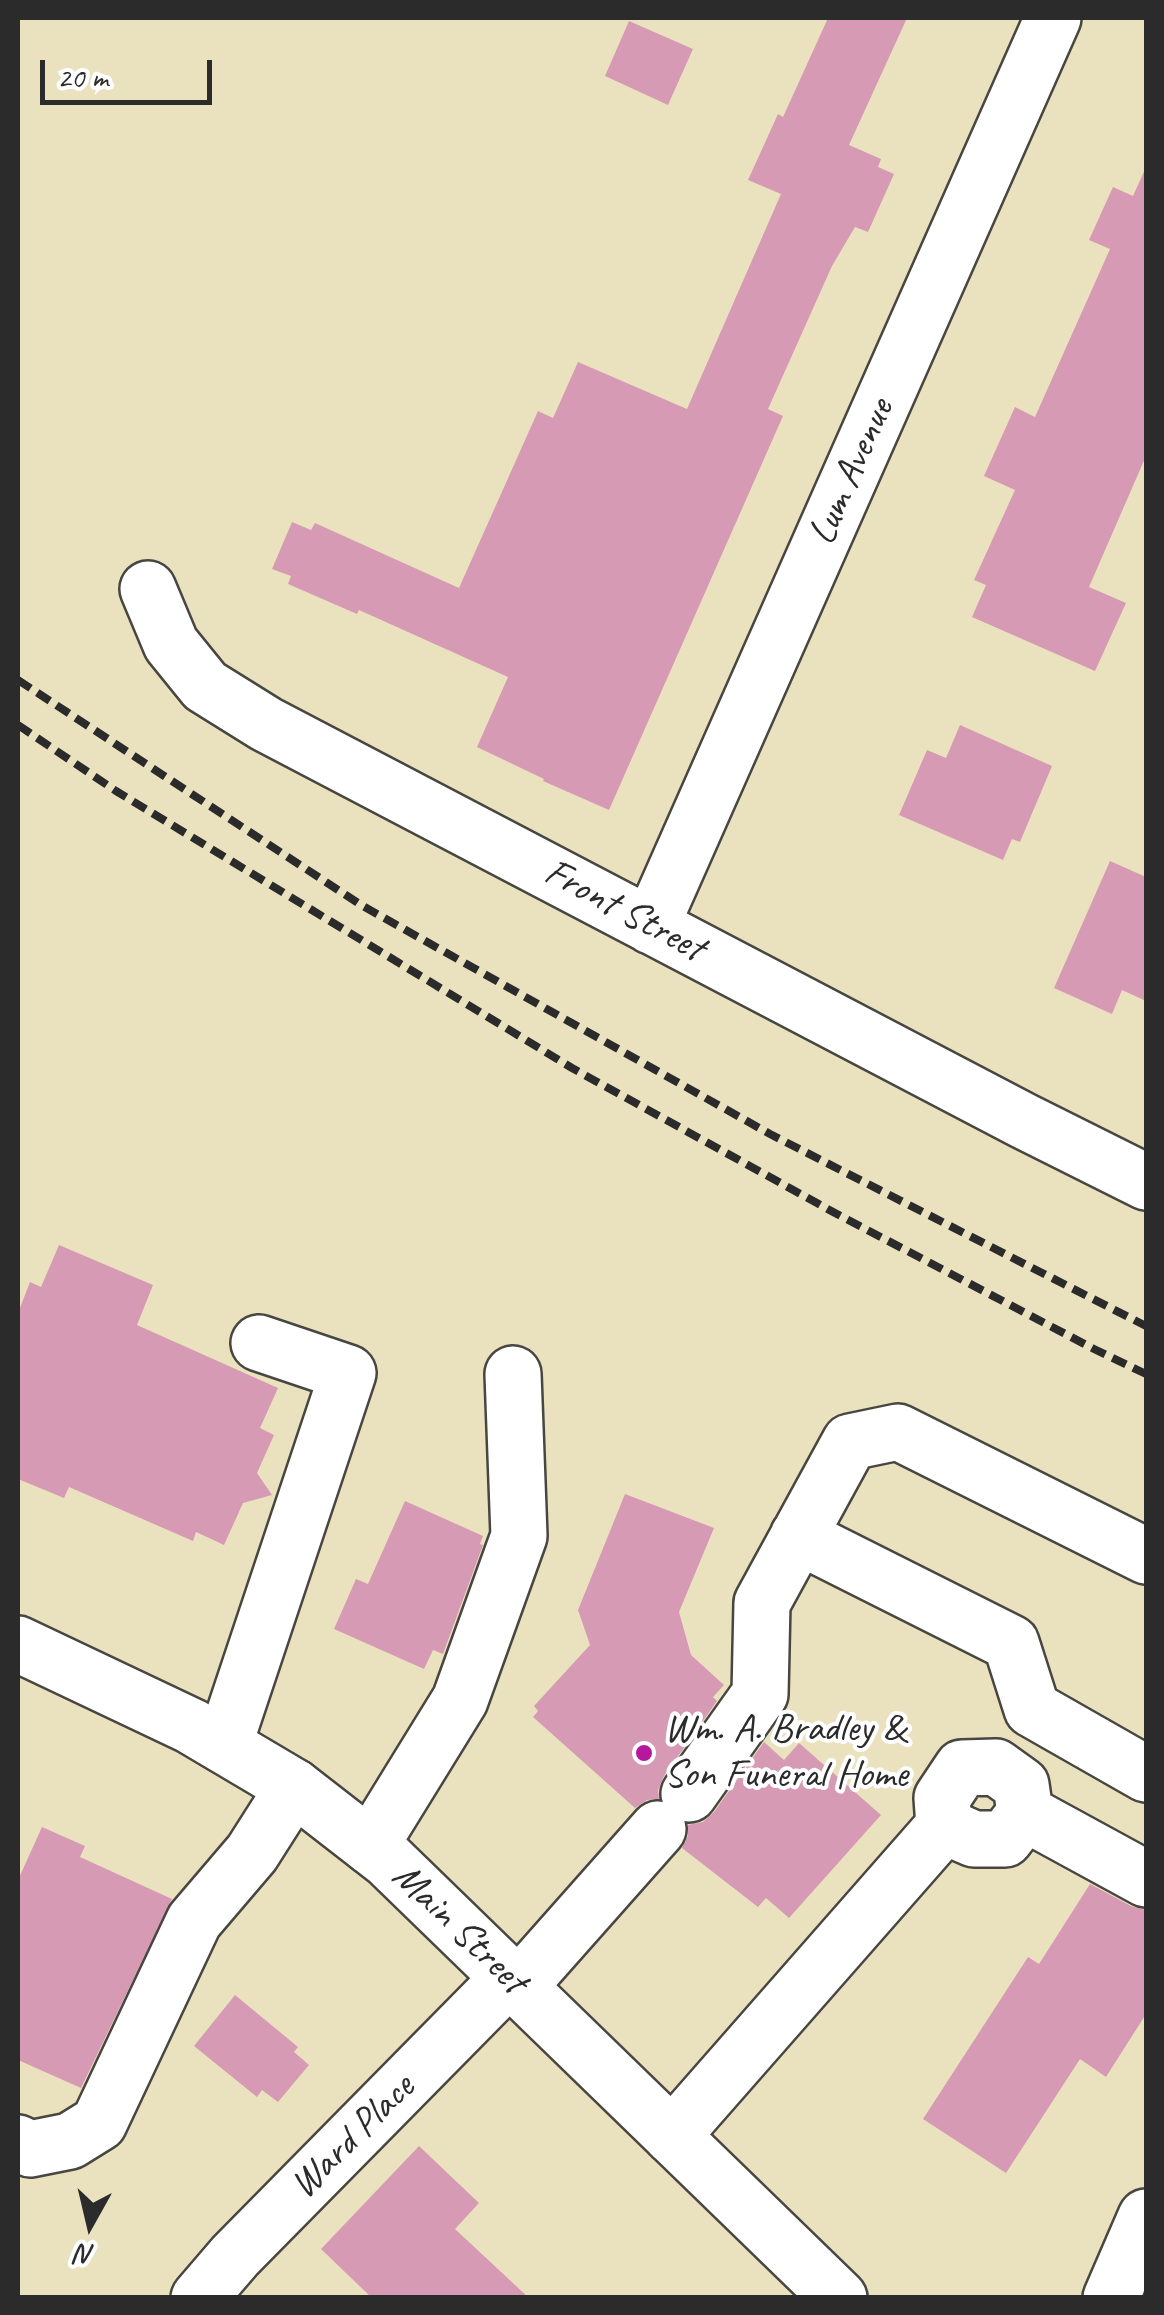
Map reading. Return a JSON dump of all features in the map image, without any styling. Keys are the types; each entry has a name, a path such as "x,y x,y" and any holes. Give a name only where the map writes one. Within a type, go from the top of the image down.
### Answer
{"street":[{"name":"Lum Avenue","path":"651,926 1053,18"},
{"name":"Front Street","path":"148,589 171,644 205,686 266,724 1146,1182"},
{"path":"224,1745 348,1374 259,1342"},
{"path":"370,1846 460,1700 519,1536 513,1374"},
{"name":"Ward Place","path":"199,2298 235,2256 514,1983 673,1811 760,1694 762,1603 850,1442 898,1432 1146,1556"},
{"path":"798,1536 1010,1643 1032,1709 1146,1774"},
{"name":"Main Street","path":"18,1644 224,1745 294,1787 388,1860 839,2298"},
{"path":"672,2136 944,1826 942,1798 962,1768 996,1767 1021,1785 1025,1813 1146,1879"},
{"path":"24,2146 70,2141 98,2123 194,1921 252,1854 294,1787"},
{"path":"1111,2298 1146,2217"}],"building":[{"path":"828,18 907,18 849,145 881,159 878,167 894,174 868,232 855,227 832,266 768,409 783,416 609,810 477,747 508,677 359,610 357,614 288,584 291,576 272,569 292,522 311,530 315,523 459,588 538,411 553,418 578,362 687,409 781,194 748,180 778,114 783,117"},
{"path":"629,21 693,49 668,105 605,76"},
{"path":"1146,167 1146,456 1089,587 1126,603 1095,671 972,617 986,585 974,580 1015,490 984,476 1015,407 1035,417 1110,249 1089,240 1113,187 1133,196"},
{"path":"960,725 1052,766 1020,842 1012,839 1003,860 899,815 927,750 946,758"},
{"path":"1110,861 1146,877 1146,1001 1122,990 1112,1014 1054,988"},
{"path":"59,1245 153,1285 137,1325 278,1388 260,1428 274,1435 257,1473 272,1495 243,1503 224,1545 196,1532 193,1541 69,1487 64,1498 18,1479 18,1313 30,1282 41,1287"},
{"path":"625,1494 714,1528 679,1612 691,1655 724,1685 664,1776 659,1799 647,1800 635,1808 533,1717 538,1711 534,1706 590,1645 578,1610"},
{"path":"405,1501 483,1536 443,1654 433,1650 424,1669 334,1629 356,1579 368,1584"},
{"path":"764,1742 784,1760 799,1743 881,1815 789,1918 766,1898 758,1907 682,1848 688,1825 703,1822 714,1812"},
{"path":"42,1827 85,1846 80,1857 172,1899 81,2088 18,2060 18,1880"},
{"path":"1090,1884 1146,1910 1146,2014 1106,2077 1080,2059 1006,2173 923,2119 1028,1957 1039,1964"},
{"path":"235,1995 298,2047 294,2052 309,2065 278,2102 262,2090 257,2097 194,2046"},
{"path":"419,2146 479,2203 455,2229 529,2298 372,2298 321,2249"}],"railway":[{"path":"18,680 361,905 770,1134 1146,1326"},
{"path":"18,725 116,791 572,1068 835,1213 1146,1374"}],"place":[{"name":"Wm. A. Bradley & Son Funeral Home","path":"644,1753"}]}
